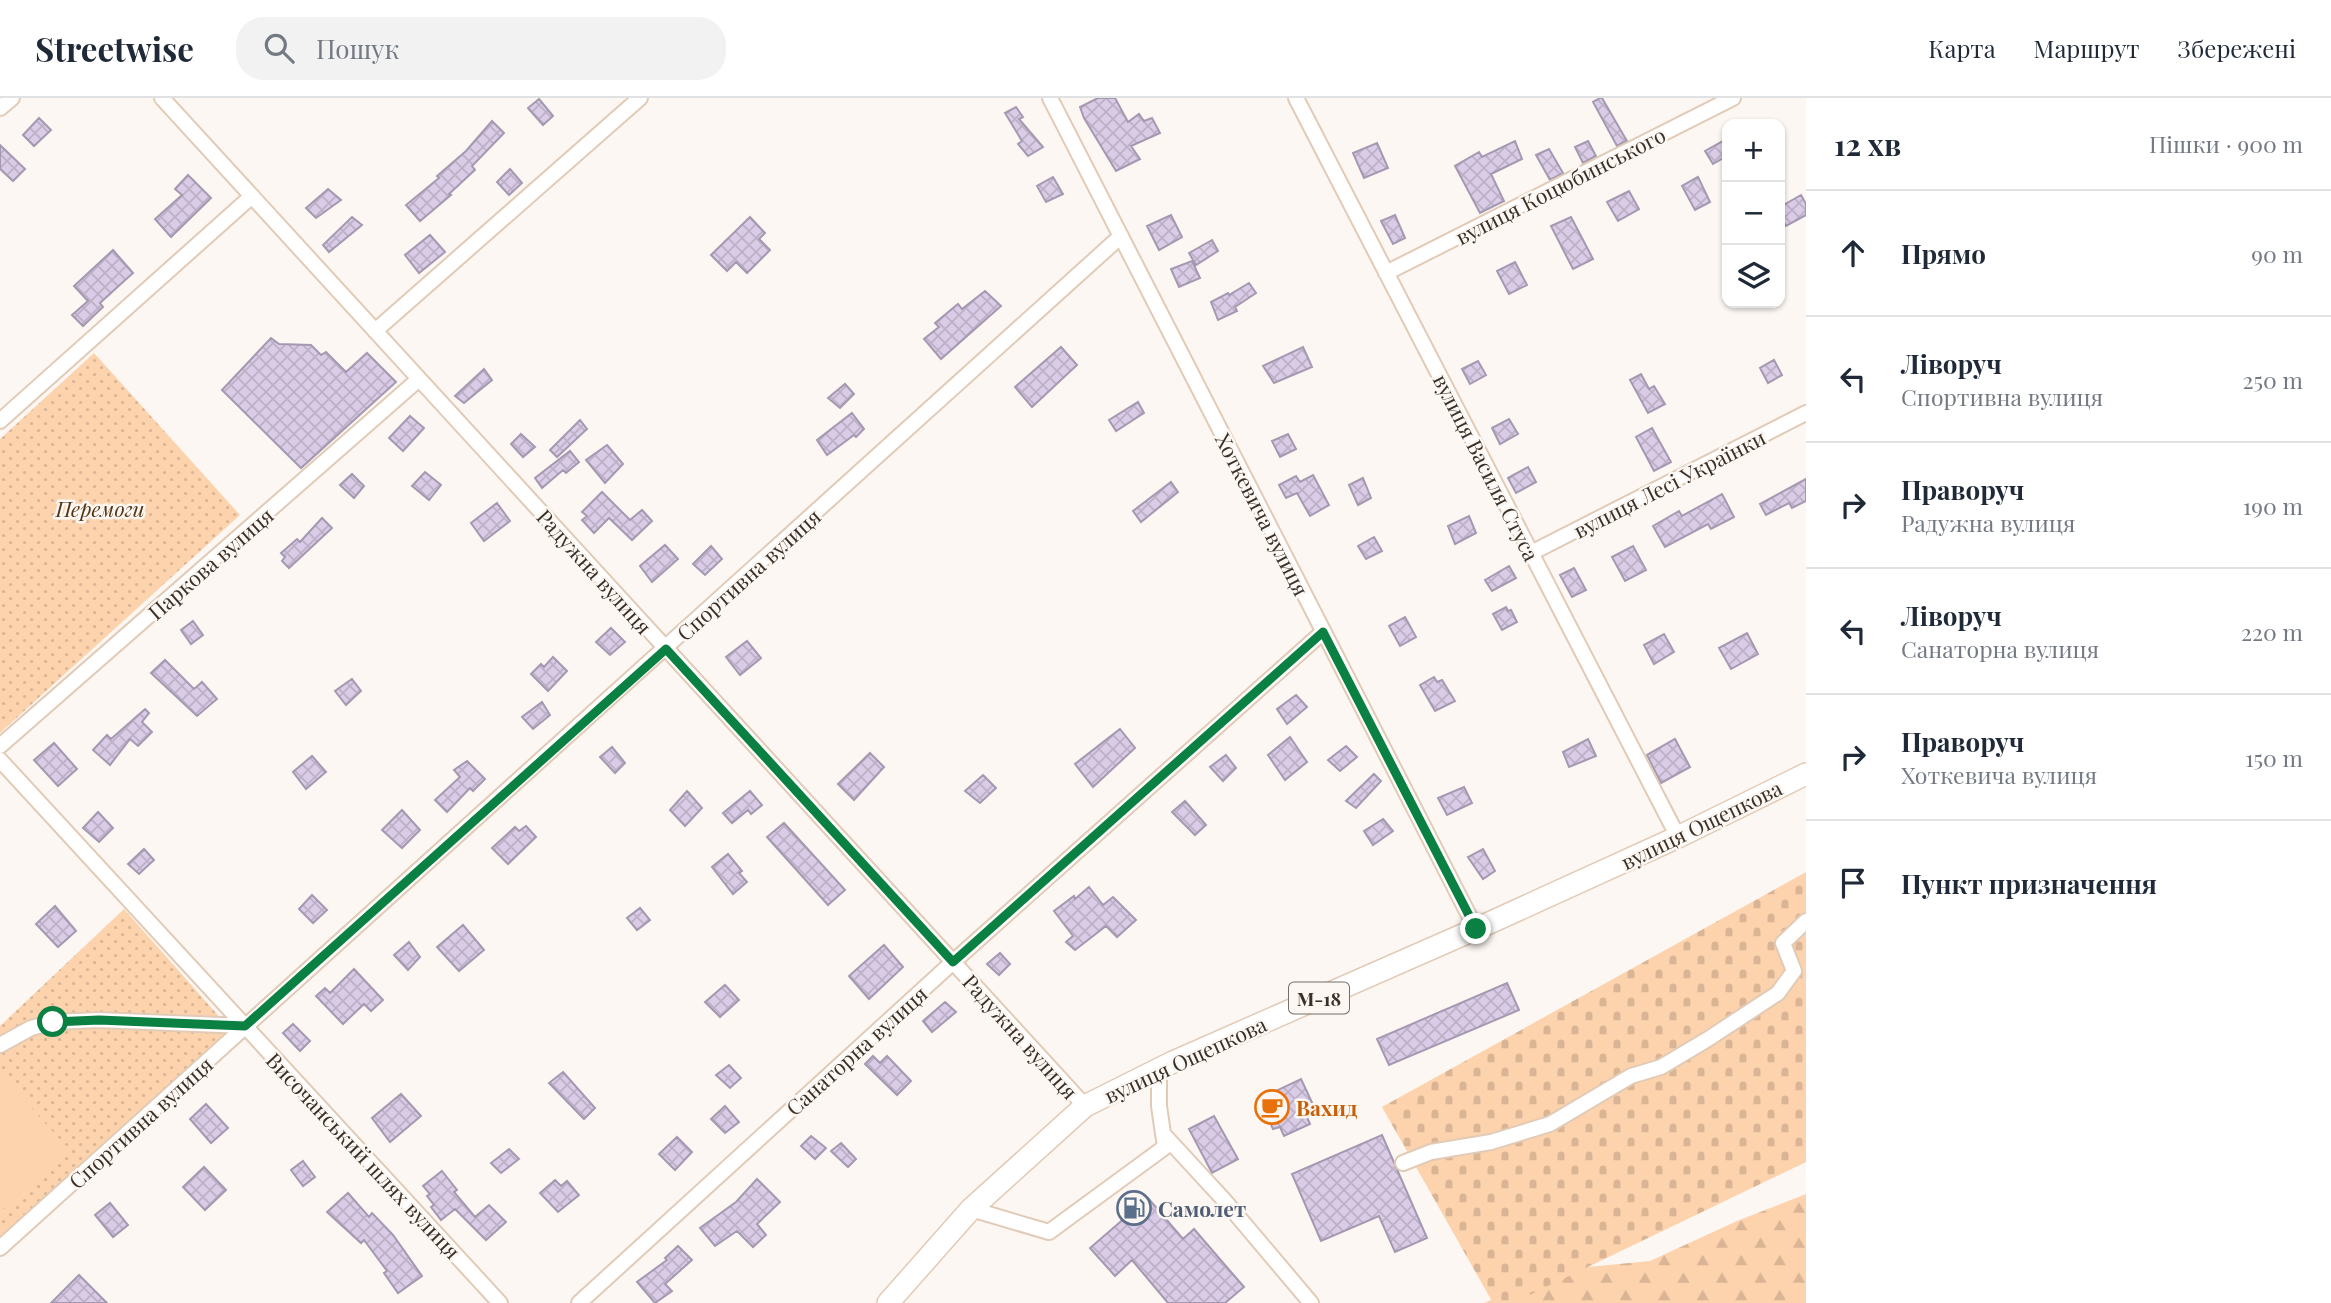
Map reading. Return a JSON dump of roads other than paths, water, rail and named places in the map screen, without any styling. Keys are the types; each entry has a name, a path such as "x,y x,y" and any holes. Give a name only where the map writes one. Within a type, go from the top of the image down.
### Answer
{"highway":[{"name":"вулиця Ощепкова","path":"888,1303 971,1209 1085,1107 1159,1069 1678,837 1806,774"}],"street":[{"path":"0,108 12,98"},
{"name":"Радужна вулиця","path":"162,98 1085,1107"},
{"path":"375,331 639,98"},
{"name":"Хоткевича вулиця","path":"1050,98 1476,929"},
{"name":"вулиця Василя Стуса","path":"1296,98 1678,837"},
{"name":"вулиця Коцюбинського","path":"1386,272 1733,98"},
{"path":"0,421 252,196"},
{"name":"Спортивна вулиця","path":"0,1248 1121,236"},
{"name":"Паркова вулиця","path":"0,746 419,379"},
{"name":"вулиця Лесі Українки","path":"1531,552 1806,413"},
{"name":"Санаторна вулиця","path":"579,1303 953,962 1323,632"},
{"name":"Височанський шлях вулиця","path":"0,760 500,1303"},
{"path":"1403,1163 1431,1153 1491,1142 1550,1124 1631,1076 1661,1068 1778,993 1794,971 1783,943 1806,921"},
{"path":"0,1045 31,1028 53,1022 99,1020 245,1026"},
{"path":"971,1209 1049,1232 1165,1147 1159,1106 1159,1069"},
{"path":"1165,1136 1224,1200 1311,1303"}],"place":[{"name":"Вахид","path":"1272,1107"},
{"name":"Самолет","path":"1134,1208"}],"park label":[{"name":"Перемоги","path":"100,508"}]}
